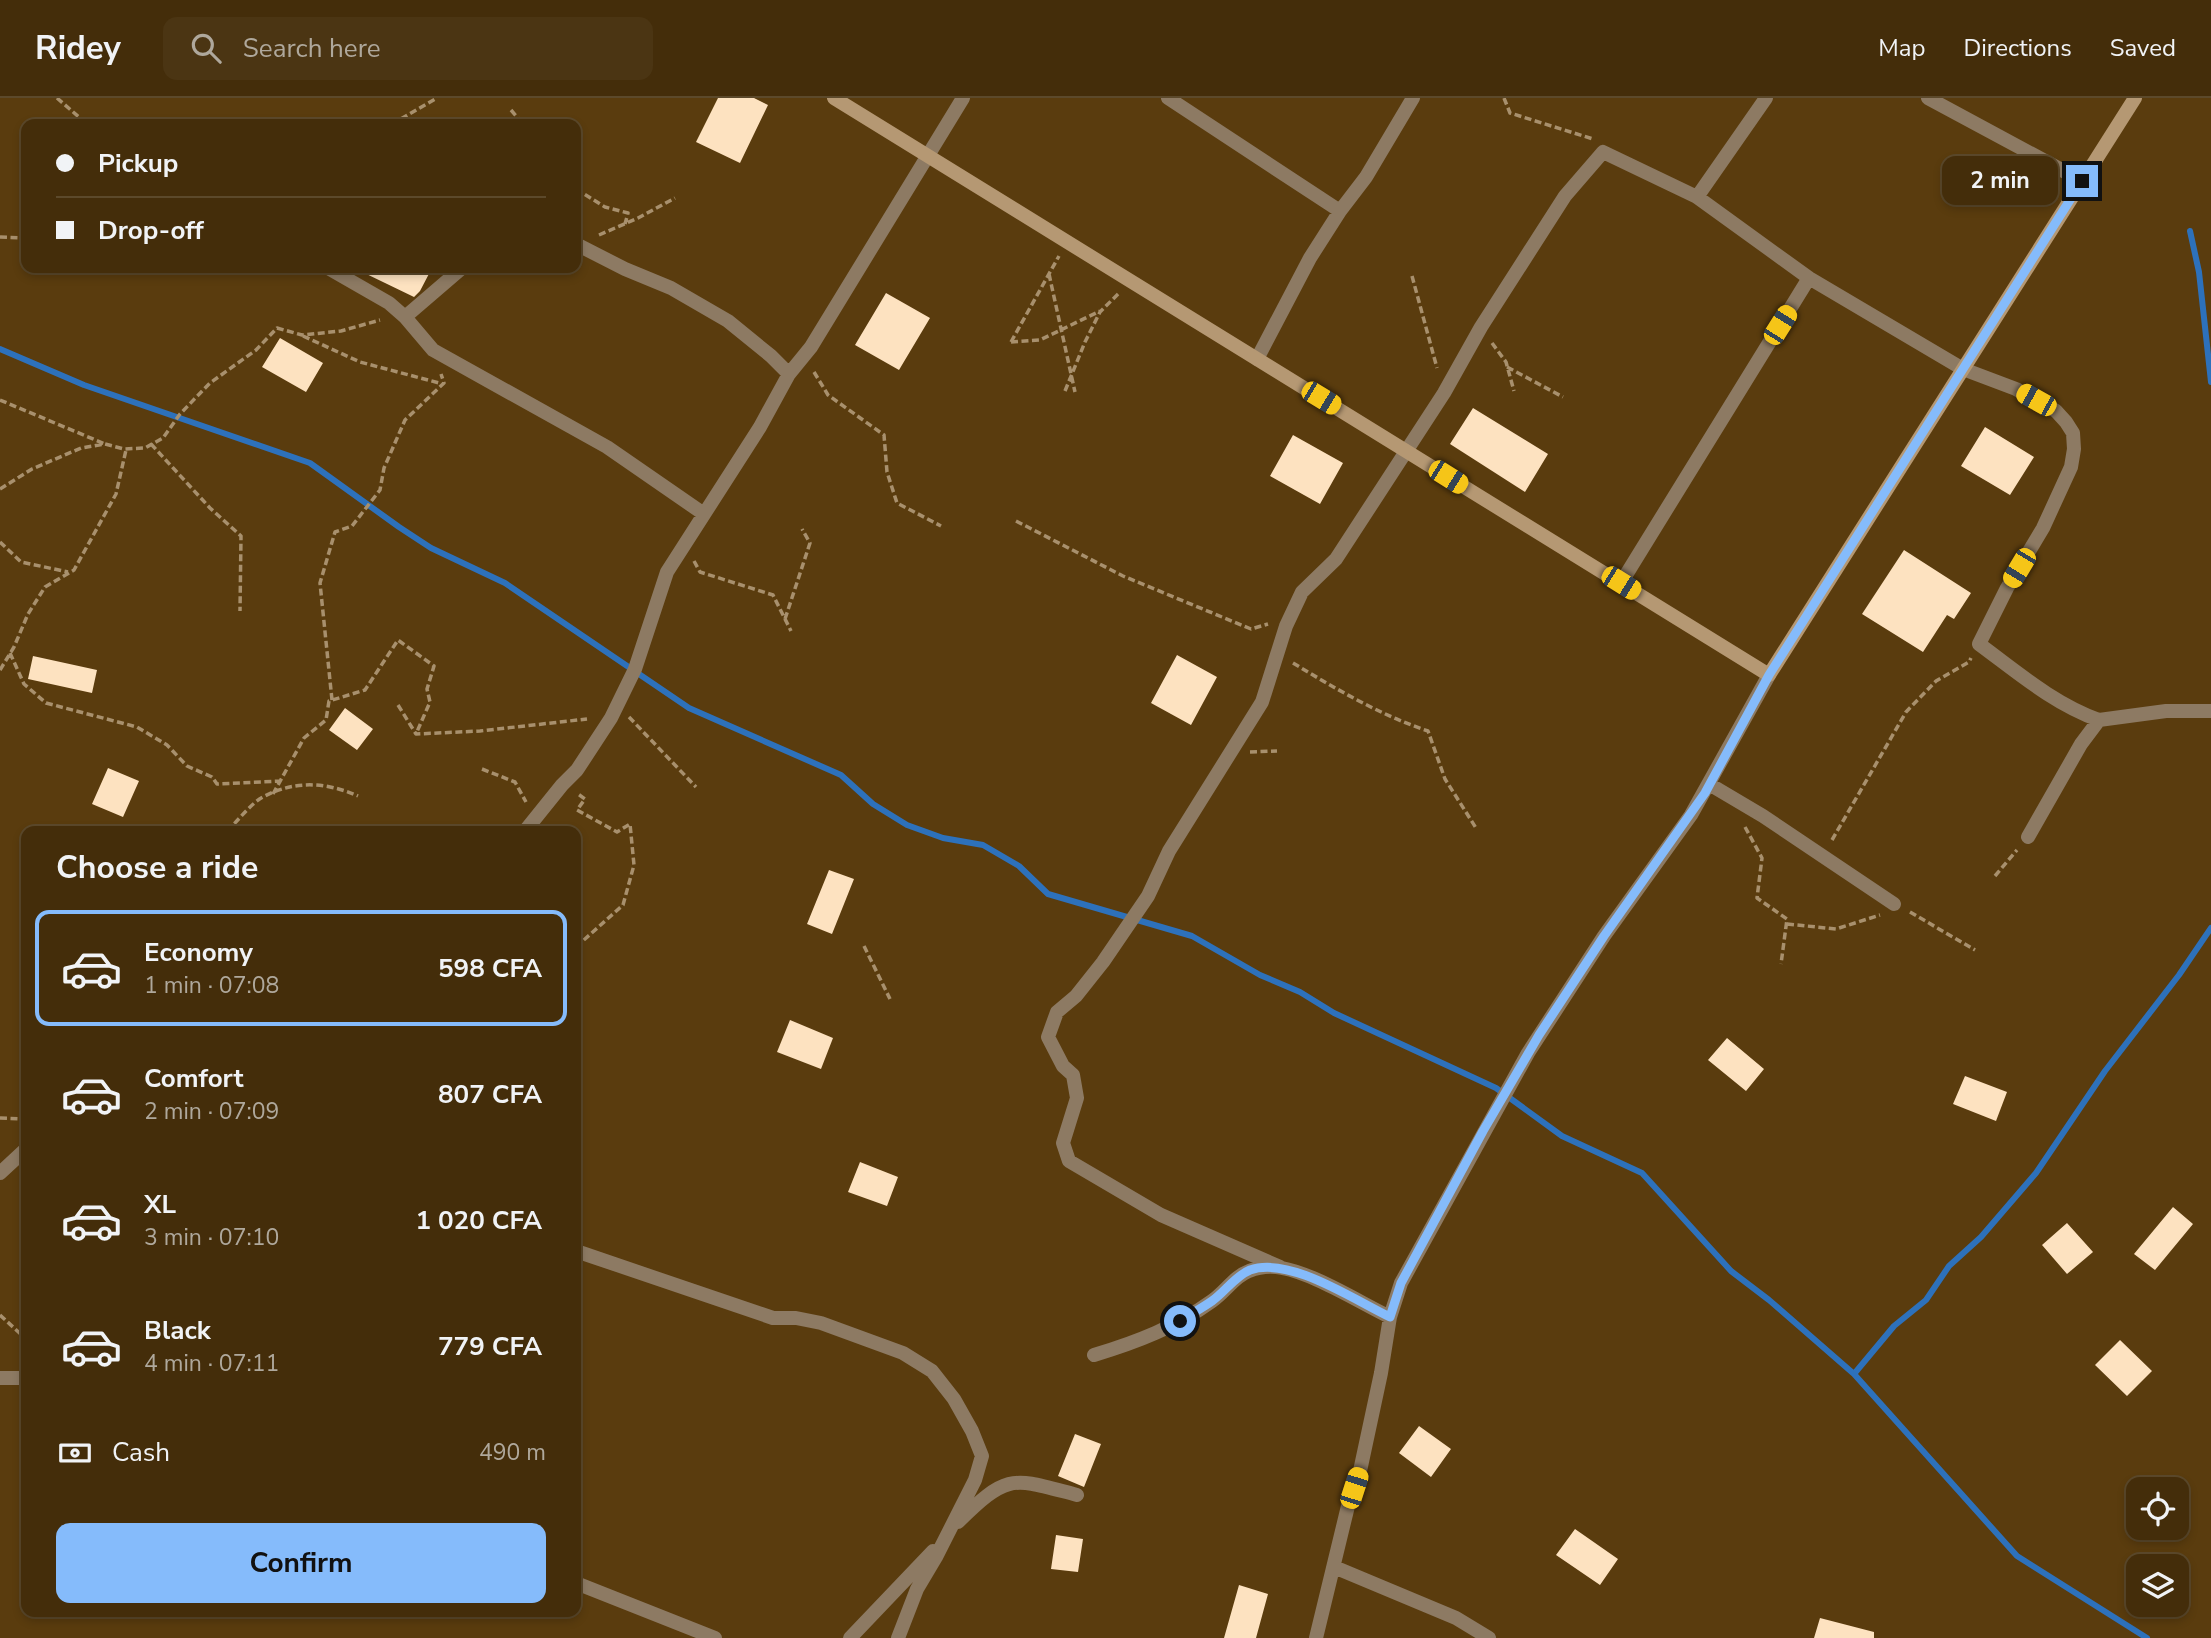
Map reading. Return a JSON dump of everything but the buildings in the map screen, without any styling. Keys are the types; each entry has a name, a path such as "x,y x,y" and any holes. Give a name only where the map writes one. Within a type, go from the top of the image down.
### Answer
{"street":[{"path":"834,98 1769,675"},
{"path":"529,826 577,770 618,705 635,669 667,572 760,427 789,374 811,347 963,98"},
{"path":"1168,98 1340,211"},
{"path":"1257,359 1310,258 1366,177 1413,98"},
{"path":"1697,197 1766,98"},
{"path":"1928,98 2082,181"},
{"path":"1316,1638 1348,1506 1360,1471 1390,1317 1401,1283 1528,1053 1604,936 1691,815 1769,675 2135,98"},
{"path":"1390,1317 1330,1287 1161,1214 1069,1161 1063,1143 1077,1098 1073,1075 1055,1054 1048,1037 1057,1012 1076,996 1096,971 1148,896 1169,851 1262,702 1286,626 1302,592 1336,559 1444,393 1481,327 1565,196 1603,152 1697,197 1809,278 1963,369 2016,388 2056,411 2073,433 2071,467 2043,528 2007,588 1979,644 2076,712 2099,720 2166,711 2211,711"},
{"path":"581,247 671,288 728,321 789,374"},
{"path":"337,273 390,303 433,350 607,447 704,514"},
{"path":"405,317 456,273"},
{"path":"1621,583 1809,278"},
{"path":"2028,837 2081,744 2099,720"},
{"path":"1709,784 1763,816 1895,904"},
{"path":"0,1173 21,1154"},
{"path":"581,1253 773,1318 796,1318 845,1330 903,1353 932,1371 954,1399 972,1431 982,1457 949,1531 917,1589 898,1638"},
{"path":"1094,1355 1168,1329 1210,1302 1248,1271 1263,1267 1280,1267"},
{"path":"0,1378 21,1378"},
{"path":"976,1474 1006,1485"},
{"path":"850,1638 981,1499 1006,1485 1027,1482 1077,1495"},
{"path":"1334,1567 1443,1612 1489,1638"},
{"path":"581,1585 715,1638"}],"path":[{"path":"57,98 81,119"},
{"path":"401,119 437,98"},
{"path":"1504,98 1510,113 1593,139 1603,152"},
{"path":"511,110 519,119"},
{"path":"581,192 604,207 628,213 625,224"},
{"path":"581,243 675,198"},
{"path":"0,237 21,238"},
{"path":"1063,239 1062,251 1011,342 1040,340 1104,309"},
{"path":"1049,274 1075,392"},
{"path":"1412,276 1444,393"},
{"path":"1065,391 1084,342 1104,309 1131,281"},
{"path":"0,400 107,444 126,449 145,448 163,438 180,414 210,383 256,349 277,328 302,335 341,331 375,323 383,318"},
{"path":"1481,327 1506,362 1514,391"},
{"path":"295,332 360,362 443,384"},
{"path":"811,347 815,376 828,394 884,435 887,472 897,503 941,526"},
{"path":"433,350 443,384"},
{"path":"1507,367 1563,397"},
{"path":"332,699 320,583 335,532 352,526 380,490 384,468 405,420 443,384"},
{"path":"0,489 32,469 81,448 107,444"},
{"path":"151,444 241,536 240,611"},
{"path":"0,670 45,587 74,570 116,494 126,449"},
{"path":"1016,521 1123,576 1251,629 1293,615"},
{"path":"785,620 810,543 802,530"},
{"path":"0,542 20,562 70,573"},
{"path":"686,543 700,572 772,595 791,631"},
{"path":"273,794 303,738 326,720 329,701 365,690 398,640 434,666 427,688 430,702 416,733"},
{"path":"1823,856 1906,712 1936,681 1969,662 1979,644"},
{"path":"10,653 24,684 46,703 137,727 167,745 187,766 212,777 217,784 280,781"},
{"path":"1279,655 1341,692 1406,724 1428,731 1445,779 1476,828"},
{"path":"398,705 416,733"},
{"path":"618,705 696,787"},
{"path":"416,733 480,731 584,721 594,715"},
{"path":"482,769 515,782 529,826"},
{"path":"232,826 261,798 301,784 335,786 358,796"},
{"path":"562,785 585,799 577,810 617,832 630,824 634,865 623,905 581,943"},
{"path":"1738,818 1752,836 1762,858 1757,898 1787,919 1781,964"},
{"path":"1995,876 2028,837"},
{"path":"1787,924 1836,929 1881,914 1895,904 1975,950"},
{"path":"864,946 890,999"},
{"path":"0,1118 21,1119"},
{"path":"0,1315 21,1334"}],"waterway":[{"path":"2190,231 2199,272 2211,382"},
{"path":"0,349 84,385 310,463 431,548 505,583 689,708 841,775 873,804 907,825 943,838 983,845 1019,866 1048,894 1192,936 1260,975 1300,992 1334,1013 1496,1088 1562,1136 1642,1173 1731,1271 1769,1300 1854,1374 2017,1556 2147,1638"},
{"path":"1854,1374 1894,1326 1926,1300 1949,1266 1981,1237 2036,1173 2105,1071 2179,975 2211,928"}],"route":[{"path":"1180,1321 1227,1290 1248,1271 1263,1267 1280,1267 1297,1273 1390,1317 1401,1283 1483,1131 1539,1035 1604,936 1705,793 1769,675 2082,181"}]}
